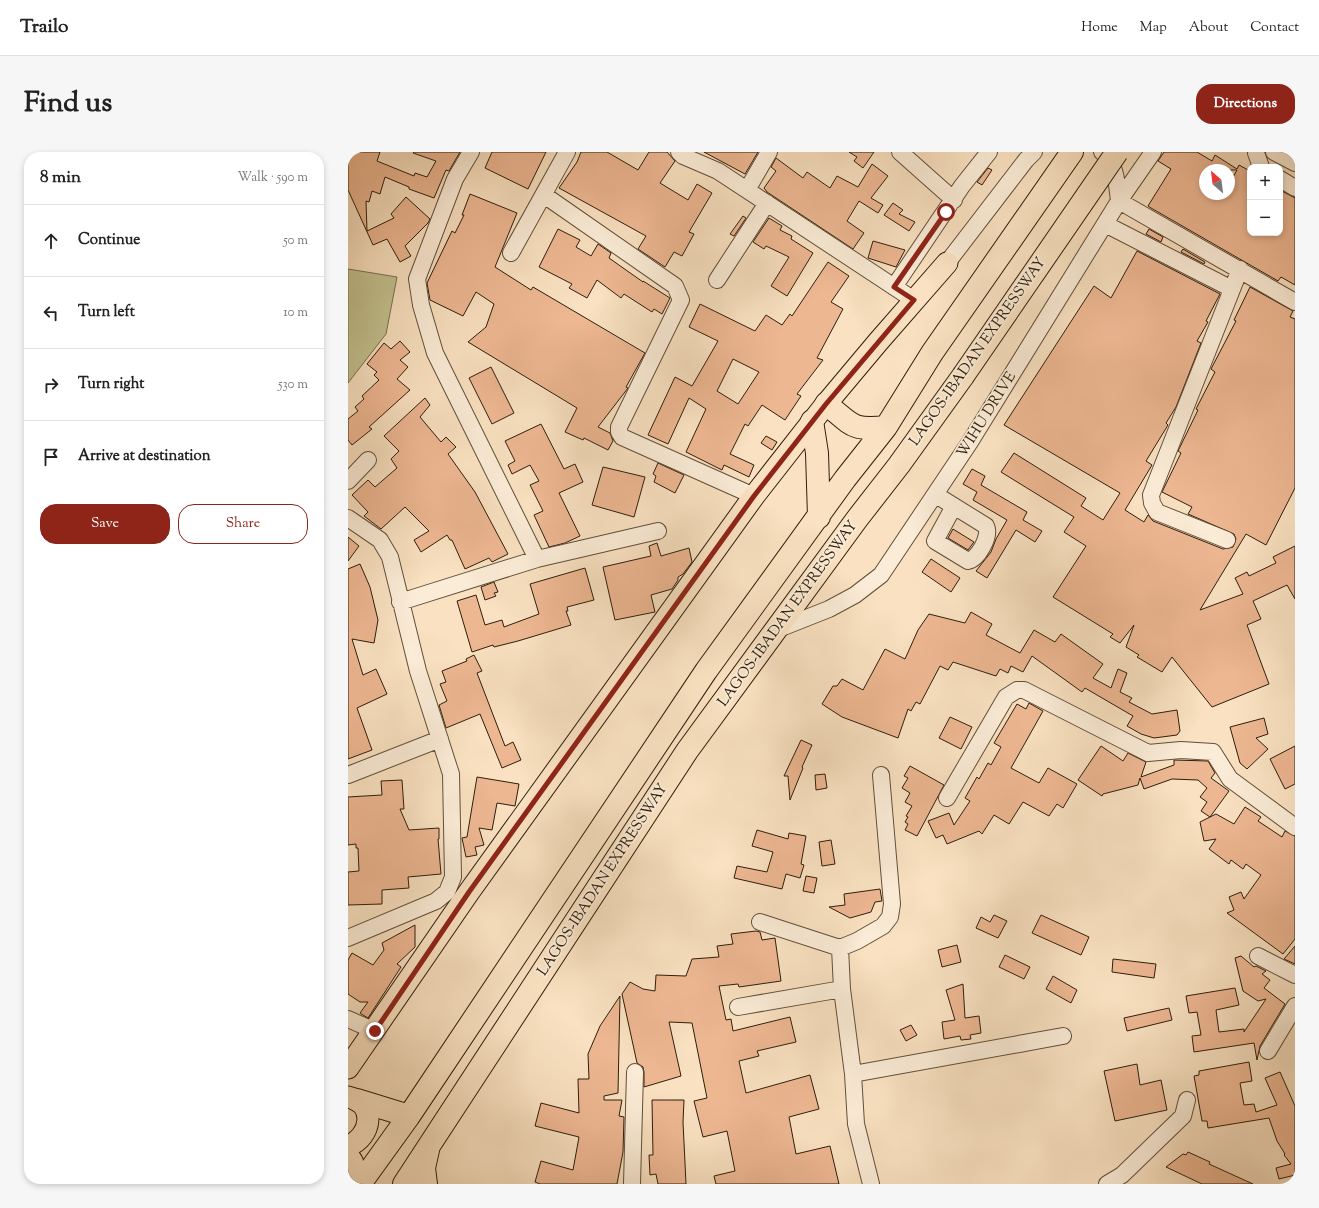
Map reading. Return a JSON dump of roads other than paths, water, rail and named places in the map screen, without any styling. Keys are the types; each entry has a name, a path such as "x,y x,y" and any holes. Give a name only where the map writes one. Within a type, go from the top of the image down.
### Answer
{"highway":[{"name":"LAGOS-IBADAN EXPRESSWAY","path":"360,1184 409,1116 706,670 845,480 886,427 932,353 1072,152"},
{"name":"LAGOS-IBADAN EXPRESSWAY","path":"404,1184 687,751 857,519 899,466 963,376 1117,152"},
{"path":"826,404 848,424 858,428 886,427"},
{"path":"812,421 817,453 819,517"},
{"path":"353,1099 409,1116"},
{"path":"426,1184 424,1168 426,1155 432,1139"},
{"path":"348,1156 352,1162 353,1184"}],"main road":[{"path":"348,1068 375,1031 469,892 754,496 826,404 947,263"},
{"path":"348,1146 356,1143 362,1138 368,1122 363,1106 353,1099"}],"street":[{"path":"471,152 455,179 417,279 421,305 435,353 537,559"},
{"path":"511,253 567,152"},
{"path":"679,152 683,156 718,171 914,300"},
{"path":"747,190 769,152"},
{"path":"900,152 954,200"},
{"path":"894,287 989,152"},
{"path":"947,263 1026,160 1034,152"},
{"path":"1102,152 1108,156 1117,179 1119,201 1240,269 1295,302"},
{"name":"WIHU DRIVE","path":"776,630 829,609 855,596 881,575 936,495 1119,201 1153,152"},
{"path":"1274,152 1295,163"},
{"path":"1283,181 1295,188"},
{"path":"544,195 675,286 681,300 619,427 619,432 622,437 754,496"},
{"path":"717,280 767,203"},
{"path":"1105,224 1232,289"},
{"path":"1227,540 1157,512 1152,503 1151,495 1240,269"},
{"path":"348,481 368,460"},
{"path":"936,495 954,506"},
{"path":"348,518 380,540 390,557 418,671 451,774 453,877 446,892 436,901 348,938"},
{"path":"400,602 537,559 658,531"},
{"path":"947,798 1006,697 1017,690 1024,690 1148,753 1181,750 1213,752 1230,778 1293,823"},
{"path":"348,775 440,739"},
{"path":"760,922 840,948 871,934 883,926 890,917 892,904 881,775"},
{"path":"840,948 842,989 853,1074 856,1124 871,1184"},
{"path":"1258,956 1295,975"},
{"path":"738,1007 842,989"},
{"path":"1268,1051 1295,1006"},
{"path":"348,1019 375,1031"},
{"path":"853,1074 1063,1036"},
{"path":"632,1184 635,1072"},
{"path":"1107,1184 1122,1174 1183,1116 1187,1100"}]}
